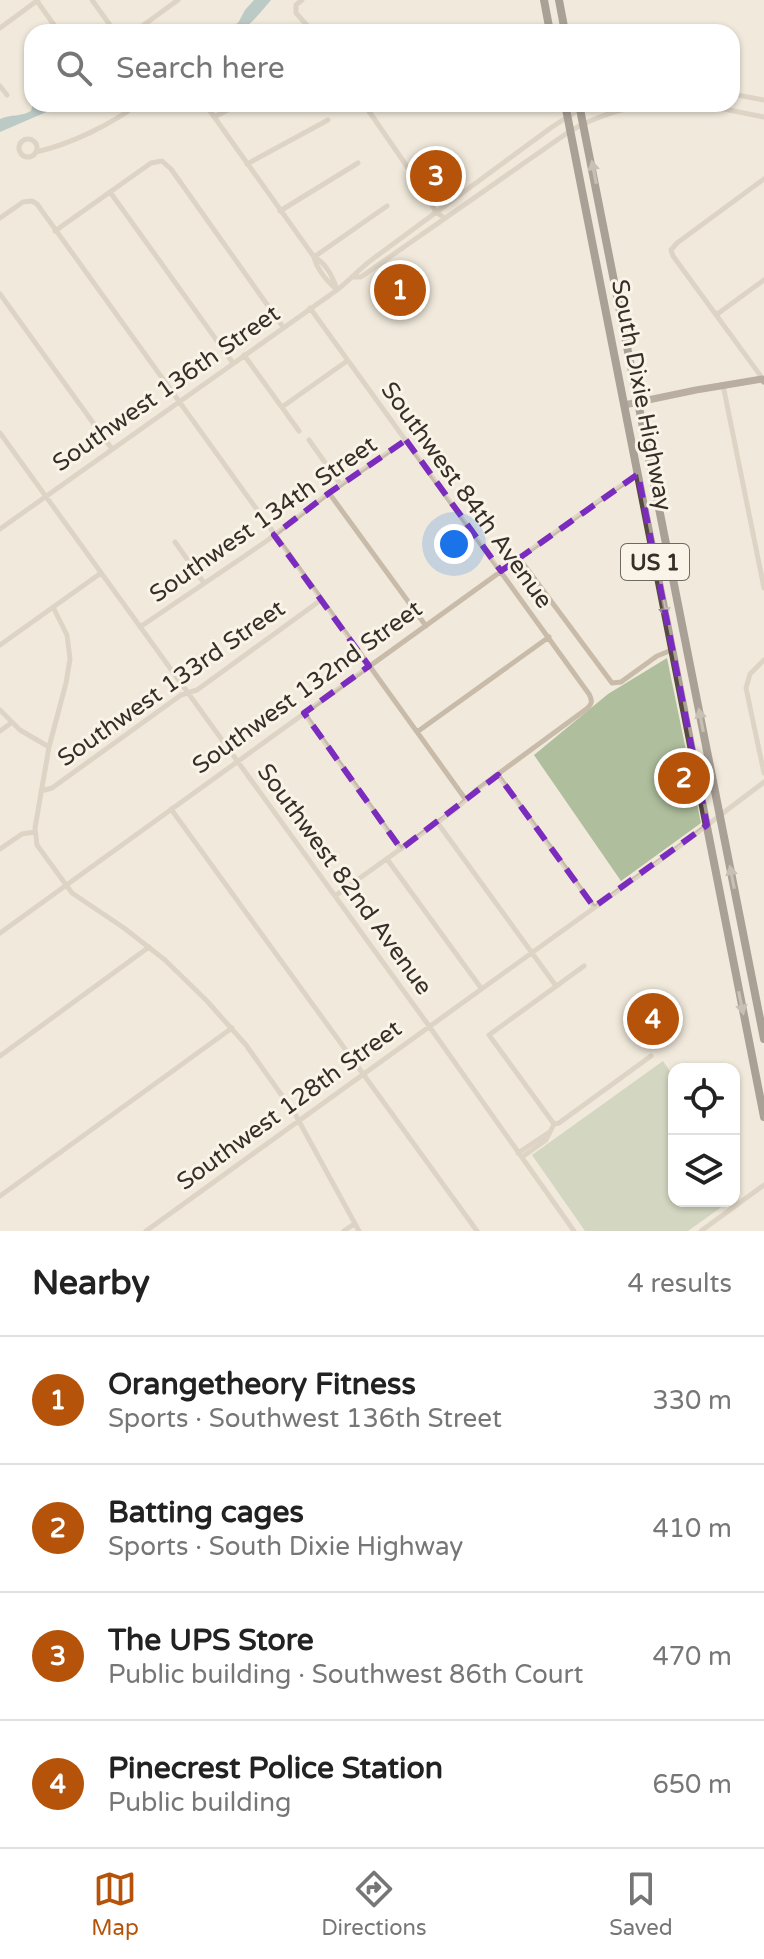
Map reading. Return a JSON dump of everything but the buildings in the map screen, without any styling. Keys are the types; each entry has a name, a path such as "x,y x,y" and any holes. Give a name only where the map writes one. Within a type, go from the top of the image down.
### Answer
{"highway":[{"path":"544,0 548,24"},
{"path":"559,0 564,24"},
{"name":"South Dixie Highway","path":"566,112 764,1117"},
{"name":"South Dixie Highway","path":"581,112 764,1039"},
{"path":"638,474 652,472"},
{"path":"672,650 687,647"},
{"path":"730,943 744,940"}],"main road":[{"path":"624,405 763,380"}],"street":[{"path":"0,28 38,0 54,24"},
{"path":"92,0 109,24"},
{"path":"145,24 178,0"},
{"path":"302,0 296,5 296,13 306,24"},
{"path":"0,86 7,95"},
{"path":"740,96 764,100"},
{"path":"36,152 109,123 126,112"},
{"path":"211,112 314,257 321,260 337,290"},
{"path":"214,117 224,112"},
{"path":"370,112 417,181 417,188 444,218"},
{"name":"Southwest 136th Street","path":"0,529 337,290 356,271 573,112"},
{"name":"Southwest 136th Street","path":"353,277 361,277 570,131 615,112"},
{"path":"739,112 764,117"},
{"path":"247,164 328,120"},
{"path":"55,231 151,163 162,161 171,169 283,327"},
{"path":"280,211 358,163"},
{"path":"763,380 673,256 672,248 764,179"},
{"path":"110,192 233,363"},
{"path":"0,218 20,203 29,200 37,204 466,800"},
{"path":"314,257 387,206"},
{"path":"597,265 611,263"},
{"path":"716,315 764,280"},
{"path":"0,294 112,449"},
{"name":"Southwest 84th Avenue","path":"310,308 589,694 591,703 588,708 498,775"},
{"path":"244,355 299,431"},
{"path":"282,407 347,361"},
{"path":"723,385 764,588"},
{"name":"Southwest 82nd Avenue","path":"0,434 574,1231"},
{"path":"309,440 341,485"},
{"name":"Southwest 134th Street","path":"140,627 406,440"},
{"name":"Southwest 132nd Street","path":"0,933 638,474"},
{"path":"329,493 426,626"},
{"path":"175,542 204,583"},
{"path":"519,558 613,684 672,650"},
{"path":"0,645 101,573"},
{"name":"Southwest 133rd Street","path":"41,791 52,788 181,695 197,690 321,600"},
{"path":"53,607 67,635 70,659 41,791 35,832 39,849 72,893 149,947 232,1028 259,1061 299,1121 359,1231"},
{"path":"417,732 549,637"},
{"path":"764,660 750,674 746,684 764,773"},
{"path":"0,710 11,723 49,747"},
{"path":"304,713 401,849"},
{"path":"0,731 11,723"},
{"path":"335,896 498,775 594,907"},
{"name":"Southwest 128th Street","path":"146,1231 764,782"},
{"path":"171,809 477,1231"},
{"path":"437,822 556,986"},
{"path":"0,849 22,834 35,832"},
{"path":"387,859 481,988"},
{"path":"0,1056 149,947"},
{"path":"554,1124 489,1035 584,966"},
{"path":"0,1196 232,1028"},
{"path":"520,1155 546,1140 554,1124 651,1056"},
{"path":"753,1063 764,1061"},
{"path":"701,1231 764,1185"},
{"path":"344,1231 354,1224"}],"highlighted area":[{"path":"406,440 501,571 638,474 707,825 594,907 498,775 401,849 304,713 369,666 274,535 329,493"}],"green space":[{"path":"667,658 701,823 621,881 534,755 608,694"},
{"path":"663,1061 668,1068 668,1207 721,1207 688,1231 585,1231 532,1155"}],"water":[{"path":"254,0 271,0 249,24 235,24"},
{"path":"46,112 0,132 0,119"}],"place":[{"name":"The UPS Store","path":"436,176"},
{"name":"Orangetheory Fitness","path":"400,290"},
{"name":"Batting cages","path":"684,778"},
{"name":"Pinecrest Police Station","path":"653,1019"}]}
